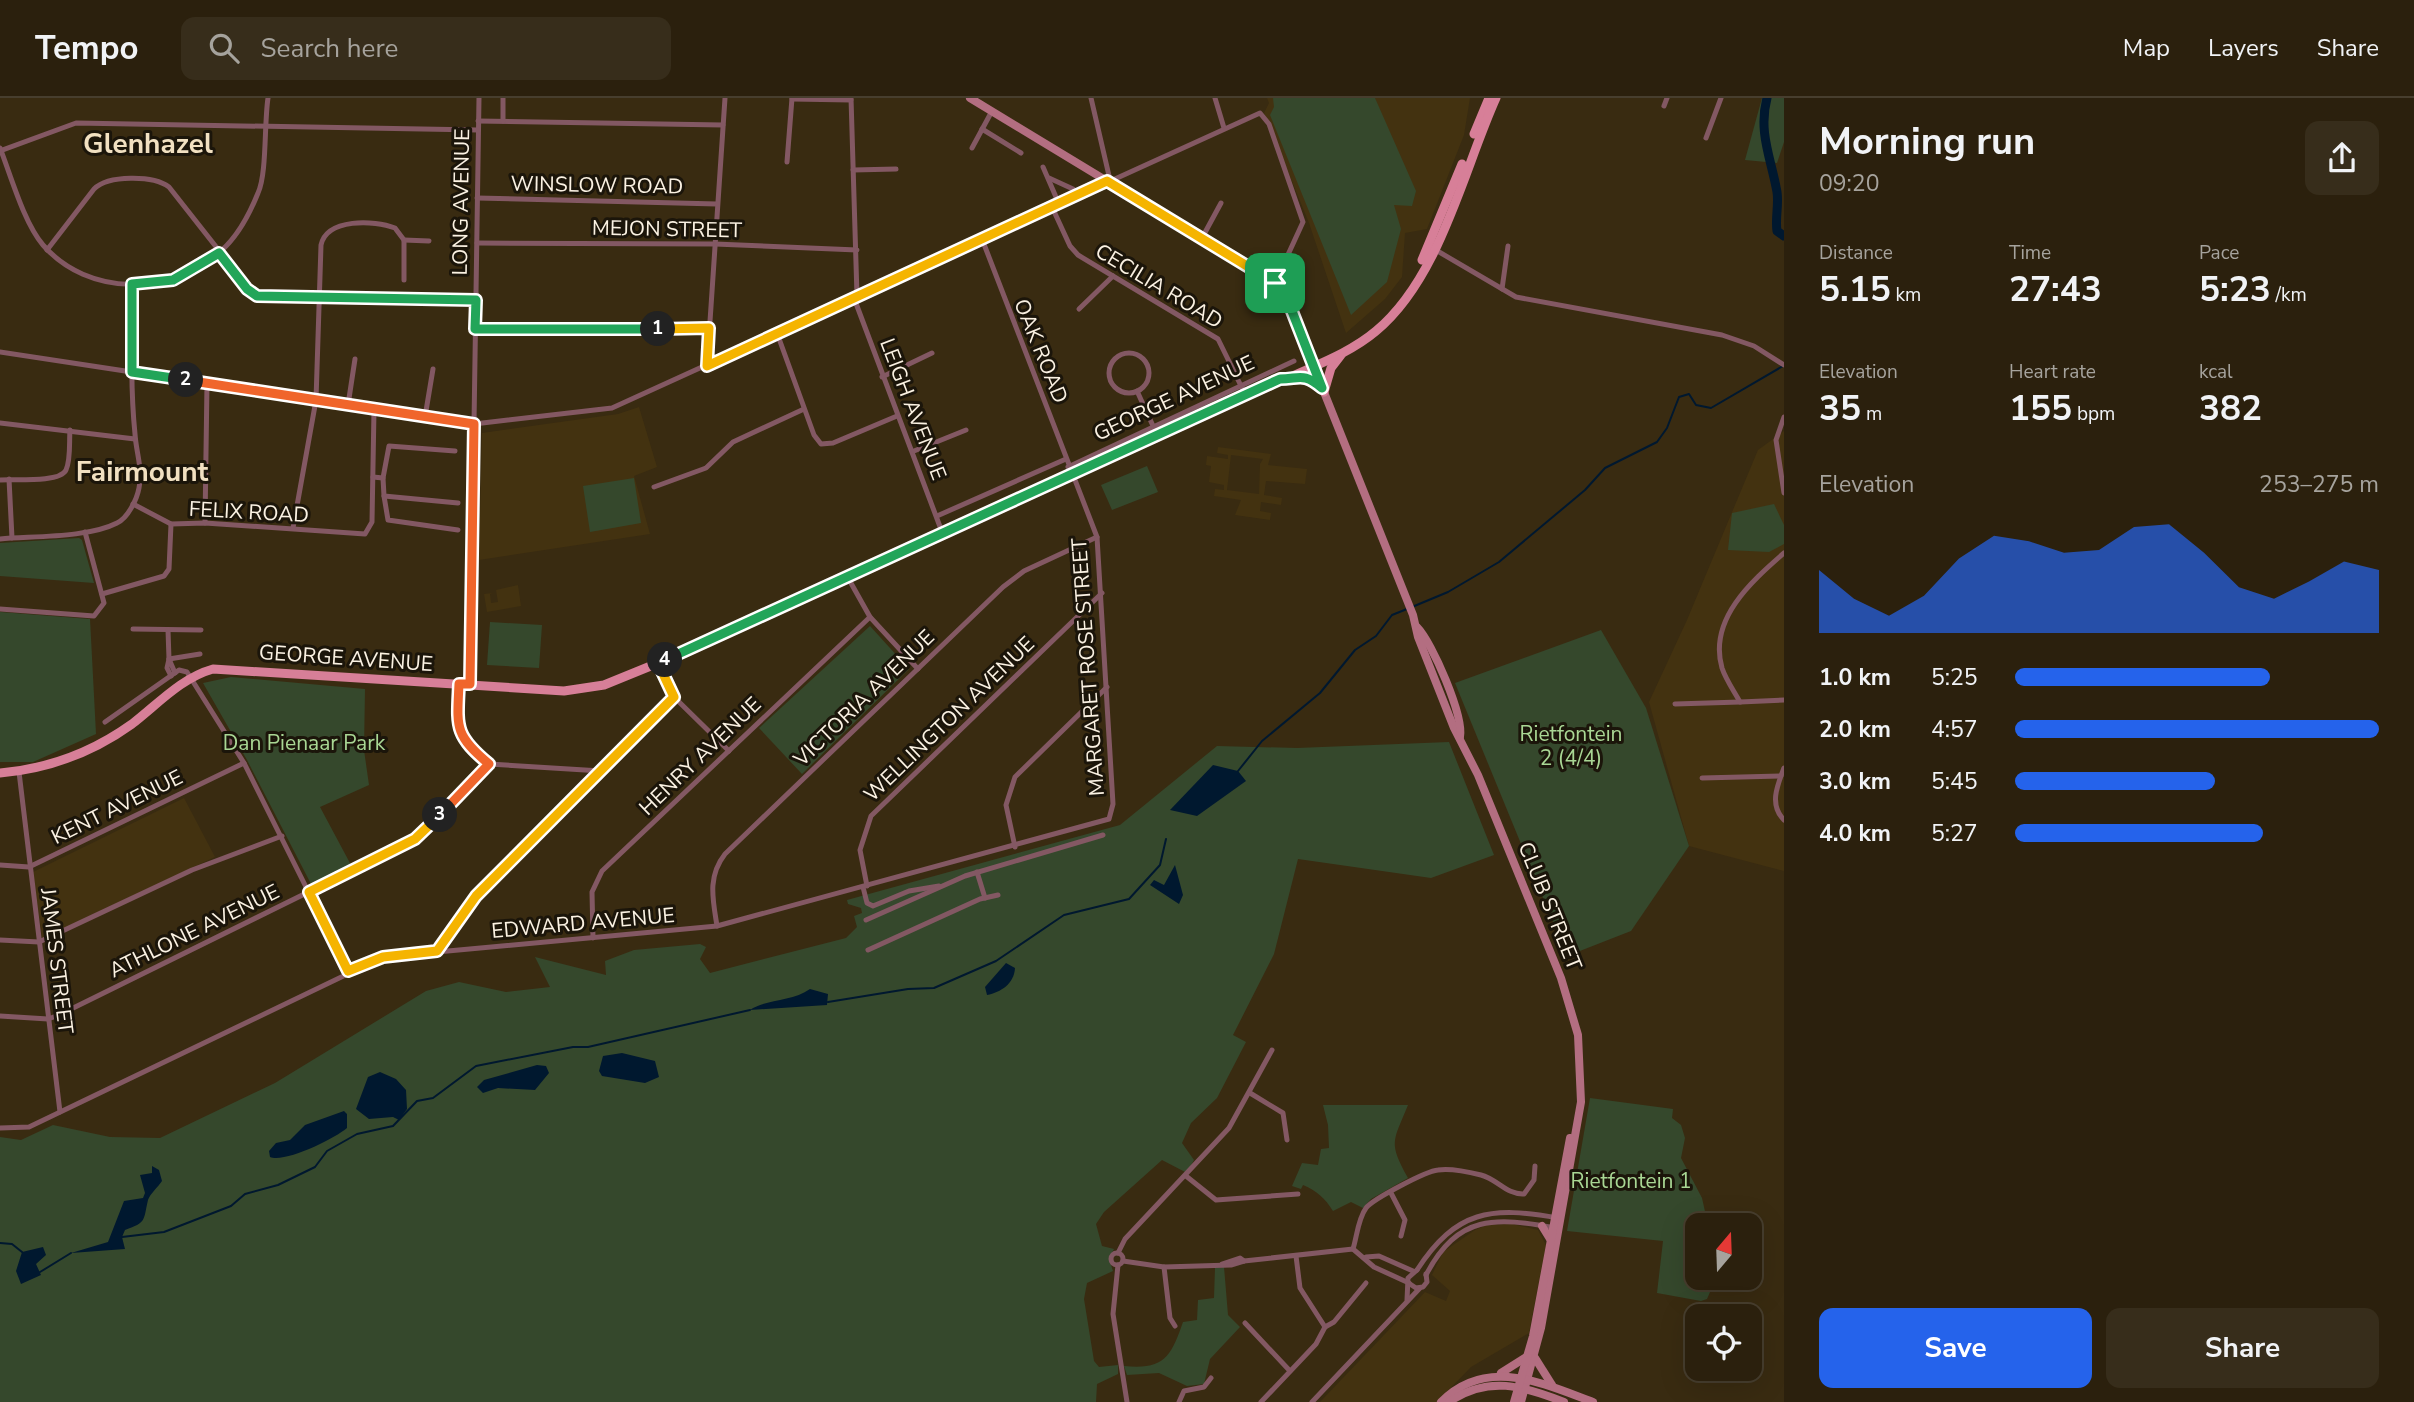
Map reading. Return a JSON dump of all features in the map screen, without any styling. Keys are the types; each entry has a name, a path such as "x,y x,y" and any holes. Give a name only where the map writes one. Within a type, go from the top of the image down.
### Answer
{"main road":[{"path":"970,98 1275,283"},
{"path":"1313,363 1355,340 1388,314 1413,278 1432,247 1489,98"},
{"path":"1313,363 1345,351 1375,332 1392,317 1417,281 1496,98"},
{"name":"CLUB STREET","path":"1275,283 1290,306 1417,626 1441,673 1458,718 1460,737 1574,1015 1581,1057 1581,1095 1532,1356 1524,1383"},
{"path":"1295,375 1308,378 1323,390 1331,368 1345,351"},
{"name":"GEORGE AVENUE","path":"0,773 19,772 55,763 104,741 191,678 227,668 575,691 604,685 847,576 1243,390 1295,375 1313,363"},
{"name":"GEORGE AVENUE","path":"1280,379 1284,374 1313,363"},
{"name":"CLUB STREET","path":"1532,1356 1551,1242 1557,1223"},
{"path":"1542,1226 1551,1242"},
{"path":"1447,1400 1497,1380 1532,1356 1554,1388"},
{"path":"1497,1380 1554,1388 1593,1402"},
{"path":"1497,1380 1513,1402 1524,1383"},
{"path":"1524,1383 1542,1394 1564,1402"},
{"path":"1524,1383 1521,1402 1542,1394"}],"street":[{"path":"268,98 263,127 261,187 243,222 219,253 173,280 132,284 104,282 88,277 47,250 34,231 0,150 72,123 263,127 478,130"},
{"name":"LONG AVENUE","path":"470,684 479,98"},
{"path":"503,98 503,121"},
{"path":"707,366 725,98"},
{"path":"787,162 792,98 851,99"},
{"path":"1091,98 1109,180"},
{"path":"1215,98 1224,128"},
{"path":"1664,106 1667,98"},
{"path":"1706,138 1721,98"},
{"name":"LEIGH AVENUE","path":"851,99 857,250 855,297 882,377 914,451 942,532"},
{"path":"972,148 992,111"},
{"path":"0,352 474,424 612,408 1261,113 1269,124 1303,222 1275,283"},
{"path":"478,121 723,125"},
{"path":"982,129 1021,153"},
{"path":"1042,167 1059,204"},
{"path":"853,170 896,169"},
{"path":"1049,178 1073,188"},
{"path":"47,250 104,181 152,181 169,187 254,295 476,300"},
{"name":"WINSLOW ROAD","path":"477,198 717,204"},
{"path":"1202,238 1221,203"},
{"name":"CECILIA ROAD","path":"1052,207 1073,251 1218,339 1243,390"},
{"path":"293,528 316,400 321,245 329,229 343,225 388,226 400,231 404,240 404,280"},
{"name":"OAK ROAD","path":"982,239 1008,311 1031,359 1070,470"},
{"path":"404,240 429,241"},
{"name":"MEJON STREET","path":"477,243 715,244 857,250"},
{"path":"1502,289 1508,246"},
{"path":"1432,247 1502,289 1526,300 1734,339 1784,365"},
{"path":"1079,309 1113,276"},
{"path":"0,539 85,532 119,522 133,504 140,475 135,439 132,372 132,284"},
{"path":"475,329 709,328"},
{"path":"777,333 816,439 826,446 897,416"},
{"path":"882,377 932,353"},
{"path":"1124,354 1137,355 1149,370 1146,383 1136,391 1118,389 1110,379 1113,361 1124,354"},
{"path":"348,405 355,359"},
{"name":"GEORGE AVENUE","path":"1243,390 1294,361"},
{"path":"425,417 433,369"},
{"path":"205,523 207,383"},
{"path":"1136,391 1155,431"},
{"path":"654,487 706,468 733,442 804,409"},
{"path":"374,410 373,477 383,478"},
{"path":"1784,416 1776,440 1784,493"},
{"path":"0,423 135,439"},
{"path":"0,480 54,478 62,474 67,467 70,430"},
{"path":"914,451 966,430"},
{"path":"455,451 387,446 383,478 388,520 458,530"},
{"path":"937,516 1066,459"},
{"name":"MARGARET ROSE STREET","path":"1070,470 1097,537 1113,808 1109,819"},
{"name":"FELIX ROAD","path":"133,504 170,524 205,523 293,528 361,535 368,532 372,523 373,477"},
{"path":"9,479 12,538"},
{"path":"384,496 458,503"},
{"path":"102,593 164,576 169,569 170,524"},
{"path":"0,610 94,616 103,608 102,593 85,532"},
{"name":"VICTORIA AVENUE","path":"717,926 711,891 717,867 725,854 1017,576 1097,537"},
{"path":"1740,702 1722,668 1723,631 1746,586 1784,553"},
{"path":"847,576 870,617 918,668"},
{"name":"WELLINGTON AVENUE","path":"865,887 860,850 871,816 1102,593"},
{"name":"HENRY AVENUE","path":"593,938 592,892 602,871 870,617"},
{"path":"134,629 201,630"},
{"path":"168,630 167,668 173,674"},
{"path":"169,659 200,654"},
{"path":"658,663 674,697 729,751"},
{"path":"105,722 183,669 244,763 348,971"},
{"path":"459,684 458,731 489,764 601,771"},
{"path":"1015,847 1006,805 1015,777 1107,687"},
{"path":"437,951 476,896 674,697"},
{"path":"1675,704 1784,700"},
{"name":"KENT AVENUE","path":"0,865 29,867 244,763"},
{"name":"ATHLONE AVENUE","path":"0,1016 48,1019 415,839 489,764"},
{"path":"1784,768 1775,807 1784,820"},
{"name":"JAMES STREET","path":"19,772 60,1112"},
{"path":"1702,778 1781,776"},
{"name":"EDWARD AVENUE","path":"0,1128 21,1129 60,1112 348,971 383,957 717,926 1015,847 1109,819"},
{"path":"866,920 978,872 1103,835"},
{"path":"0,940 38,942 192,870 282,836"},
{"path":"978,872 985,898"},
{"path":"865,887 867,903 873,906 914,890 942,886"},
{"path":"914,890 914,898"},
{"path":"868,950 985,898 998,895"},
{"path":"1118,1265 1111,1259 1118,1254 1125,1239 1229,1128 1272,1050"},
{"path":"1250,1093 1283,1113 1287,1140"},
{"path":"1353,1249 1365,1209 1376,1199 1418,1177 1438,1170 1480,1175 1494,1180 1510,1192 1524,1194 1534,1180 1535,1166"},
{"path":"1186,1176 1216,1200 1298,1194"},
{"path":"1391,1193 1405,1220 1401,1236"},
{"path":"1406,1303 1409,1284 1415,1270 1437,1241 1475,1216 1499,1211 1557,1223"},
{"path":"1313,1402 1427,1282 1426,1275 1443,1246 1481,1223 1511,1220 1542,1226 1557,1223"},
{"path":"1118,1254 1123,1261 1164,1268 1222,1264 1240,1258 1244,1261 1353,1249 1366,1257 1374,1267 1420,1289"},
{"path":"1296,1256 1300,1288 1325,1326"},
{"path":"1366,1257 1379,1256 1426,1275"},
{"path":"1123,1261 1118,1265 1114,1323 1127,1402"},
{"path":"1394,1275 1399,1265"},
{"path":"1164,1268 1170,1318 1175,1326"},
{"path":"1261,1402 1316,1344 1325,1326 1334,1322 1366,1283"},
{"path":"1245,1323 1290,1371"},
{"path":"1179,1402 1184,1391 1205,1387 1211,1378"}],"shaded area":[{"path":"1267,98 1470,98 1464,135 1427,229 1405,233 1402,277 1385,299 1346,333 1309,223 1264,113 1269,103"},
{"path":"639,407 657,467 634,476 650,534 479,560 482,433 618,414"},
{"path":"1784,431 1784,871 1689,846 1649,702 1687,620 1758,450"},
{"path":"1218,447 1271,454 1268,465 1307,469 1305,484 1266,481 1264,495 1282,498 1281,505 1261,502 1260,511 1271,513 1270,520 1235,515 1241,500 1214,496 1215,489 1224,490 1224,485 1209,482 1211,466 1206,465 1207,456 1228,459 1228,455 1217,453","holes":["1231,455 1263,459 1260,464 1259,494 1227,490"]},
{"path":"518,585 521,606 487,612 484,594 493,593 490,594 491,603 498,602 496,590"},
{"path":"184,798 215,857 42,938 33,872"},
{"path":"1512,1224 1538,1230 1546,1245 1529,1333 1471,1367 1437,1402 1320,1402 1425,1292 1446,1301 1450,1291 1432,1275 1443,1252 1487,1225"}],"green space":[{"path":"1273,98 1375,98 1416,191 1412,206 1394,205 1401,229 1387,282 1351,315 1270,115 1274,107"},
{"path":"1762,98 1784,98 1784,142 1777,163 1745,160"},
{"path":"1147,466 1158,492 1112,510 1101,485"},
{"path":"634,478 641,523 590,532 583,486"},
{"path":"1774,504 1784,525 1784,544 1769,552 1728,550 1732,513"},
{"path":"79,538 82,540 94,583 0,576 0,543"},
{"path":"0,612 90,619 96,734 33,762 0,762"},
{"path":"490,622 542,625 539,668 487,665"},
{"path":"870,626 909,669 802,774 759,728"},
{"name":"Rietfontein 2 (4/4)","path":"1601,630 1646,708 1689,846 1631,931 1567,956 1455,683"},
{"name":"Dan Pienaar Park","path":"231,677 365,689 364,750 369,785 320,807 351,865 311,884 247,760 203,683"},
{"path":"1449,742 1494,855 1431,878 1298,859 1274,954 1233,1035 1246,1042 1217,1098 1191,1123 1182,1143 1194,1160 1187,1173 1162,1160 1104,1212 1096,1224 1102,1246 1114,1249 1109,1259 1113,1271 1087,1283 1084,1299 1094,1361 1099,1367 1118,1365 1118,1374 1097,1384 1096,1402 0,1402 0,1137 21,1140 53,1125 110,1137 160,1138 275,1083 426,991 459,982 506,992 550,987 535,957 606,975 605,961 634,950 700,944 706,947 700,959 710,973 846,938 857,927 854,916 862,913 861,908 848,904 847,900 1120,825 1217,746 1297,748"},
{"name":"Rietfontein 1","path":"1590,1098 1673,1109 1672,1118 1681,1125 1685,1138 1681,1158 1702,1198 1705,1213 1685,1213 1685,1290 1711,1290 1707,1299 1701,1301 1657,1293 1663,1241 1567,1231"},
{"path":"1323,1105 1408,1105 1396,1135 1395,1149 1408,1178 1371,1199 1363,1208 1351,1202 1333,1211 1324,1199 1312,1190 1303,1185 1301,1189 1292,1186 1302,1163 1318,1165 1321,1149 1329,1148 1328,1125"},
{"path":"1224,1267 1228,1315 1240,1327 1210,1359 1204,1384 1187,1386 1159,1373 1127,1375 1124,1366 1148,1366 1164,1359 1170,1352 1183,1322 1197,1320 1198,1300 1214,1298 1215,1268"}],"water":[{"path":"1213,765 1238,771 1246,781 1197,816 1170,810"},
{"path":"1175,865 1183,895 1179,904 1150,885 1154,880 1164,885"},
{"path":"1006,963 1015,968 1012,979 1002,989 987,995 985,987"},
{"path":"810,989 828,994 827,1005 750,1010 756,1006 795,996"},
{"path":"622,1053 655,1061 659,1077 645,1083 602,1076 599,1071 603,1056"},
{"path":"537,1065 546,1066 549,1073 535,1090 498,1088 483,1093 477,1087 484,1080"},
{"path":"380,1072 396,1079 406,1090 407,1109 399,1120 393,1117 369,1119 356,1109 368,1077"},
{"path":"344,1111 347,1114 347,1128 341,1133 287,1157 270,1157 269,1151 276,1143 290,1140 305,1125"},
{"path":"152,1166 159,1170 162,1181 149,1198 143,1220 125,1230 122,1237 125,1249 71,1253 108,1242 124,1201 143,1198 145,1193 140,1175 152,1173"},
{"path":"43,1247 46,1255 36,1264 41,1275 21,1284 16,1271 22,1252"}],"waterway":[{"path":"1767,98 1764,122 1766,145 1777,192 1777,231 1784,236"},
{"path":"1412,607 1448,592 1499,562 1585,490 1605,468 1657,442 1667,428 1679,397 1689,394 1696,405 1711,408 1783,366"},
{"path":"1238,771 1262,741 1320,693 1355,650 1376,636 1392,615 1407,609"},
{"path":"828,1002 908,989 934,988 996,961 1064,915 1129,899 1160,865 1166,839"},
{"path":"122,1237 164,1232 231,1206 245,1194 278,1185 315,1167 327,1151 357,1134 393,1126 417,1101 433,1098 476,1066 573,1047 588,1047 750,1010"},
{"path":"0,1243 12,1244 22,1252"},
{"path":"40,1272 71,1253"}],"district":[{"name":"Glenhazel","path":"148,143"},
{"name":"Fairmount","path":"142,471"}],"route":[{"path":"1107,181 1275,283 1290,306 1322,388 1308,378 1295,375 1280,379 658,663 674,697 476,896 437,951 383,957 348,971 309,892 415,839 489,764 460,735 457,726 459,684 470,684 474,424 132,372 132,284 165,283 199,267 219,253 254,295 476,300 475,329 709,328 707,366 1107,181"}]}
